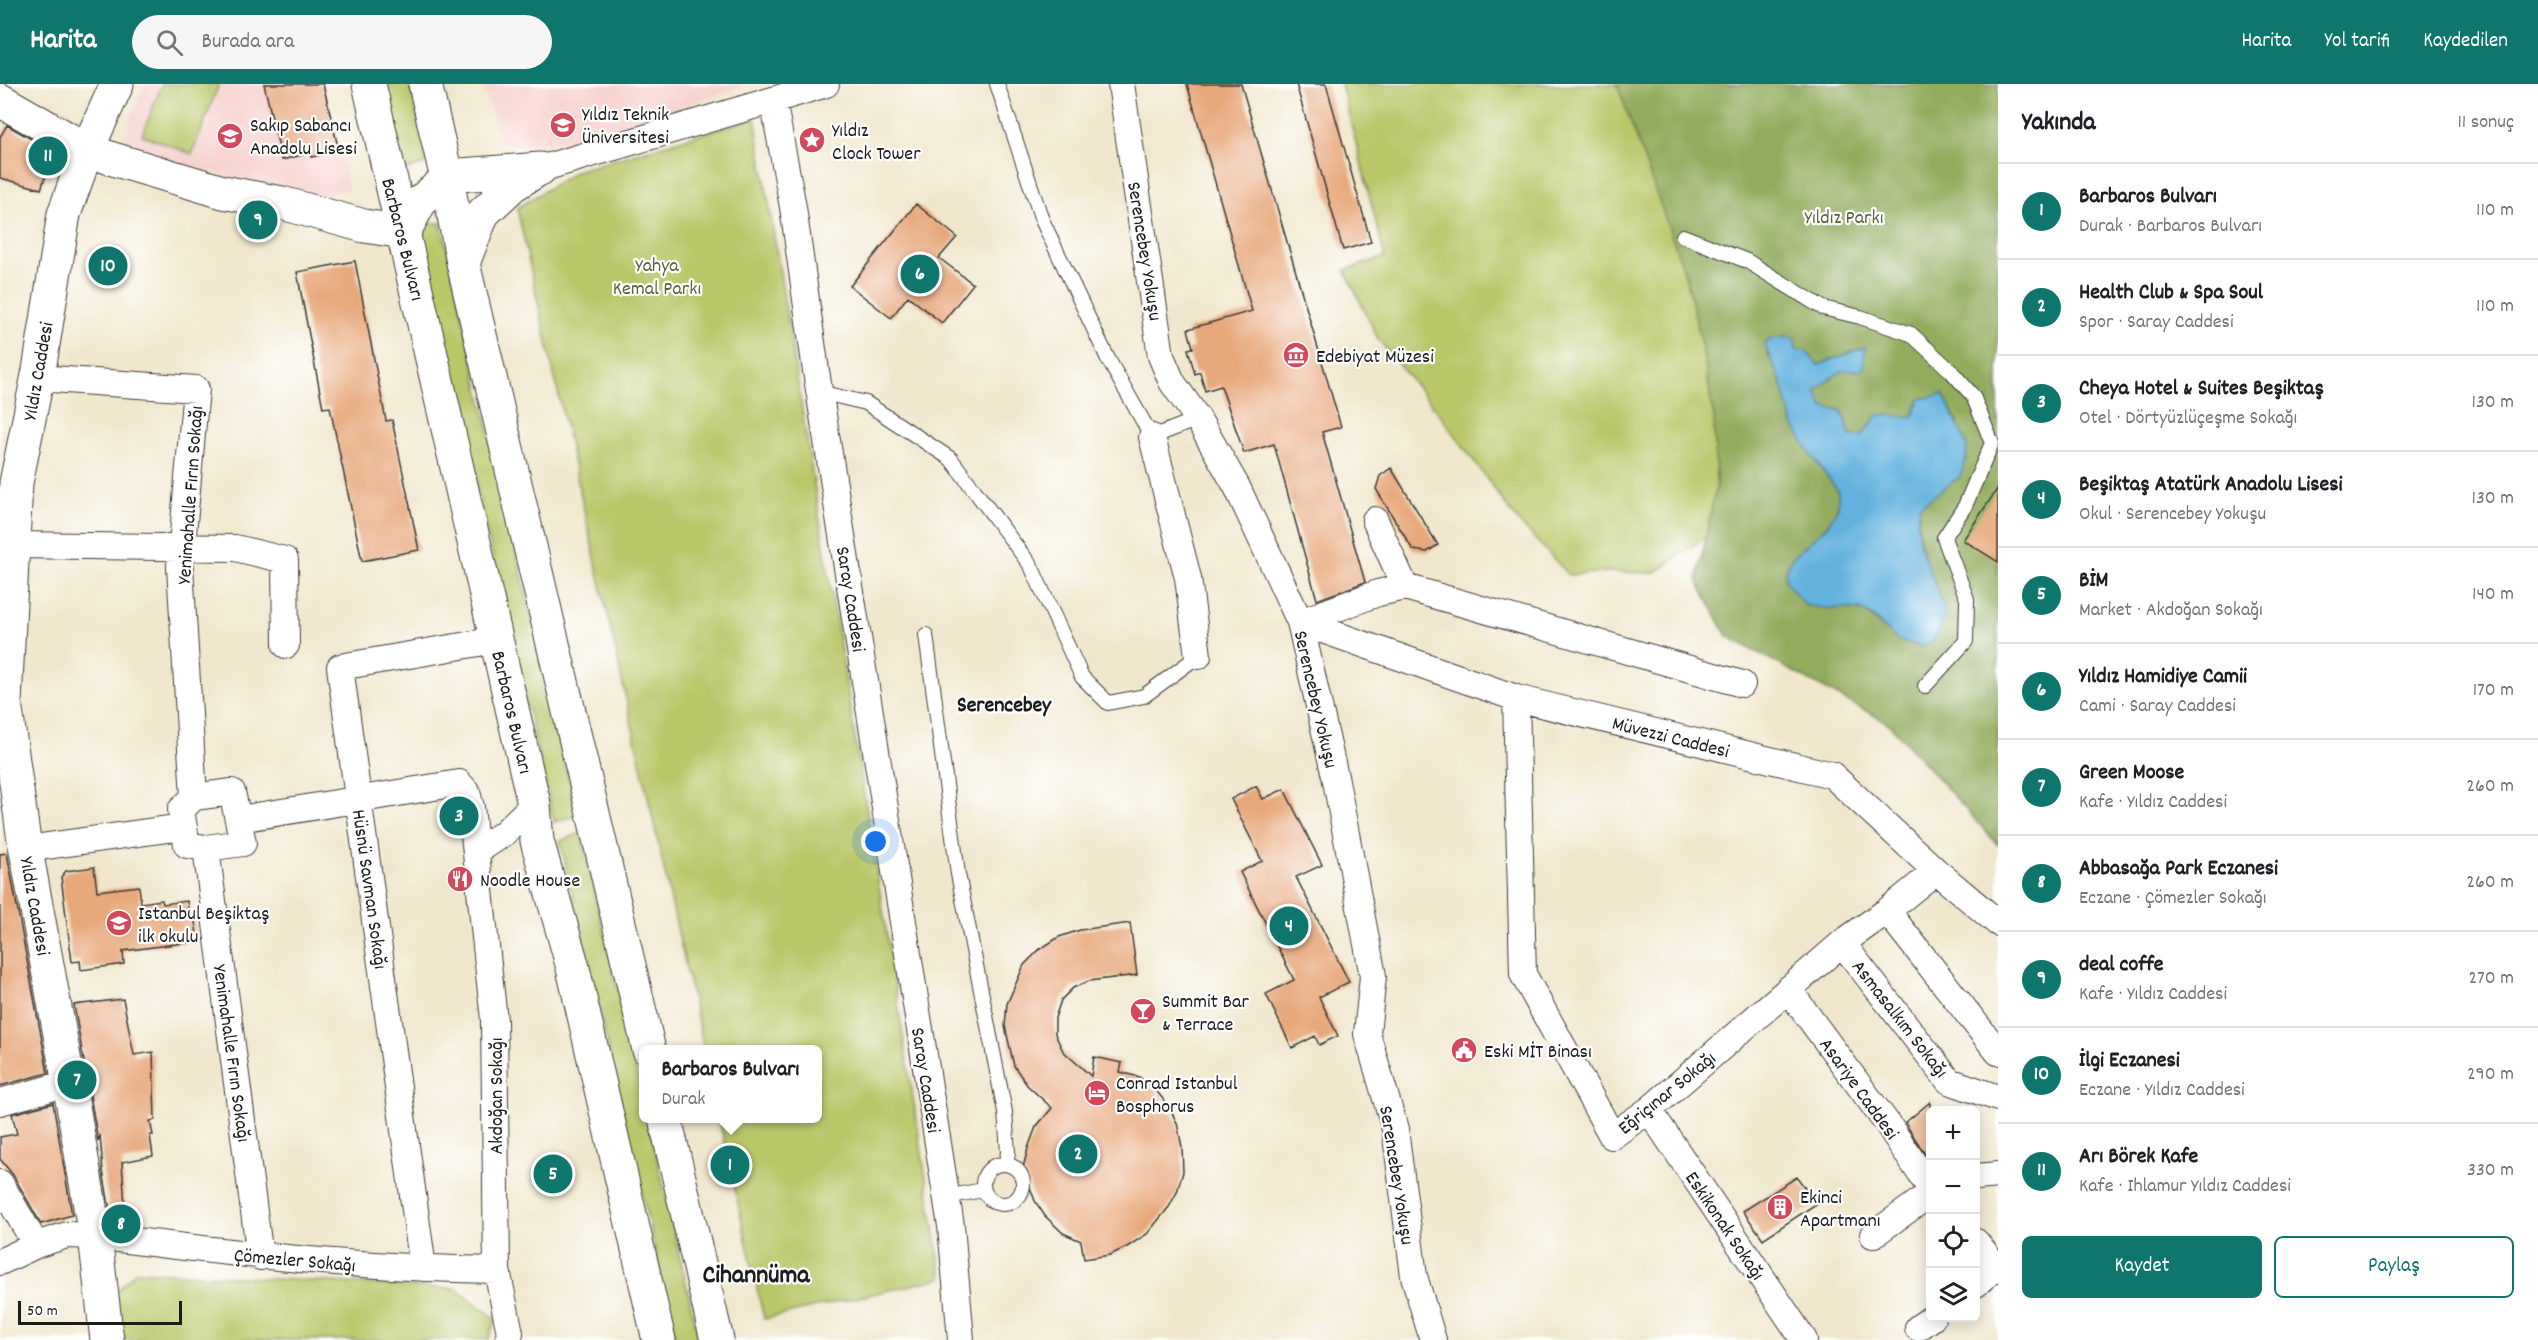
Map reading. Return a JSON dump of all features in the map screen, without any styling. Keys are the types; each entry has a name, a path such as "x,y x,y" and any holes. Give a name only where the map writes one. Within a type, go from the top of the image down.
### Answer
{"main road":[{"name":"Yıldız Caddesi","path":"107,1340 94,1236 69,1083 26,849 5,702 5,604 13,545 16,483 37,378 64,214 87,150 117,84"},
{"name":"Barbaros Bulvarı","path":"369,84 534,804 537,841 572,964 659,1340"},
{"path":"425,84 463,263 648,1045"},
{"path":"0,100 87,150 223,192 282,203 364,226 404,232 420,202 447,179 460,175 540,169"},
{"path":"463,263 483,213 513,185 540,169"},
{"path":"666,1123 717,1340"}],"street":[{"name":"Serencebey Yokuşu","path":"1121,84 1161,356 1172,382 1198,420 1237,487 1300,622 1336,781 1373,976 1367,1034 1395,1129 1414,1276 1433,1340"},
{"path":"540,169 816,86"},
{"name":"Saray Caddesi","path":"773,100 793,207 819,392 951,1226 962,1340"},
{"name":"Yenimahalle Fırın Sokağı","path":"37,378 196,389 180,567 194,796"},
{"path":"1152,437 1188,578 1198,656"},
{"path":"1375,519 1405,587"},
{"path":"13,545 235,548 285,560 286,645"},
{"path":"1300,622 1378,594 1405,587 1742,684"},
{"name":"Müvezzi Caddesi","path":"1300,622 1516,698 1832,775 1936,871 1998,923"},
{"name":"Hüsnü Savman Sokağı","path":"423,1268 340,667 496,640"},
{"name":"Eğriçınar Sokağı","path":"1516,698 1523,974 1612,1136 1649,1110 1842,943 1887,911 1936,871"},
{"name":"Akdoğan Sokağı","path":"358,799 459,783 467,792 477,851 495,1020 496,1270 510,1332 508,1340"},
{"path":"232,792 238,819 243,843 206,848 187,845 182,827 181,810 194,796 232,792"},
{"path":"238,819 358,799"},
{"path":"477,851 503,834 534,804"},
{"path":"26,849 182,827"},
{"name":"Yenimahalle Fırın Sokağı","path":"206,848 260,1257"},
{"path":"1887,911 1998,1052"},
{"name":"Asmasalkım Sokağı","path":"1842,943 1949,1081 1998,1098"},
{"name":"Asariye Caddesi","path":"1788,989 1889,1126 1926,1182"},
{"path":"0,1102 69,1083"},
{"name":"Eskikonak Sokağı","path":"1649,1110 1804,1340"},
{"path":"1980,1176 1998,1174"},
{"path":"0,1183 36,1245"},
{"path":"1873,1235 1926,1197"},
{"name":"Çömezler Sokağı","path":"0,1262 36,1245 67,1235 94,1236 260,1257 423,1268 496,1270"},
{"path":"1980,1247 1997,1268 1980,1281"}],"lane":[{"path":"997,84 1042,220 1108,359 1152,437 1198,420"},
{"path":"1683,236 1747,261 1823,308 1860,316 1911,334 1951,371 1973,396 1992,443 1965,506 1944,538 1967,599 1966,640 1925,686"},
{"path":"819,392 866,403 951,459 1031,566 1082,677 1108,703 1144,696 1198,656"},
{"path":"926,635 958,874 1005,1112 1008,1152 1006,1164"},
{"path":"1006,1164 1018,1170 1021,1175 1023,1189 1020,1195 1010,1203 996,1203 986,1196 984,1190 984,1177 993,1167 1006,1164"},
{"path":"946,1197 984,1190"}],"shaded area":[{"name":"Sakıp Sabancı Anadolu Lisesi","path":"144,84 324,84 349,189 324,196 302,196 119,148"},
{"name":"Yıldız Teknik Üniversitesi","path":"482,84 749,84 573,144 501,144"}],"green space":[{"path":"162,84 219,84 192,154 142,135"},
{"path":"386,84 410,84 427,163 405,171"},
{"path":"1341,84 1619,84 1671,230 1700,333 1710,384 1716,435 1716,486 1708,535 1655,573 1607,572 1569,575 1517,520 1441,416 1378,339 1345,270 1385,257"},
{"name":"Yıldız Parkı","path":"1617,84 1998,84 1998,845 1888,723 1727,636 1697,580 1716,486 1714,418 1687,279","holes":["1794,339 1796,350 1806,351 1818,365 1865,347 1848,369 1832,375 1816,390 1823,407 1841,410 1851,436 1862,436 1878,415 1901,418 1913,416 1917,406 1943,394 1958,423 1960,477 1920,506 1919,535 1932,578 1883,629 1865,612 1841,608 1793,557 1831,521 1838,503 1837,489 1828,477 1767,352"]},
{"name":"Yahya Kemal Parkı","path":"755,118 942,1278 764,1319 720,1123 822,1123 822,1045 703,1045 517,208 576,171"},
{"path":"441,223 577,816 554,822 416,224"},
{"path":"581,833 639,1082 639,1123 649,1123 699,1340 676,1340 560,841"},
{"path":"136,1271 456,1289 496,1319 488,1340 118,1340 115,1293"}],"water":[{"path":"1787,337 1795,339 1796,350 1806,351 1818,365 1865,347 1864,370 1842,372 1816,390 1823,407 1841,410 1851,436 1862,436 1878,415 1913,416 1920,399 1943,394 1967,447 1966,460 1960,477 1920,506 1917,525 1920,545 1945,611 1942,625 1934,641 1922,646 1899,641 1869,614 1859,609 1805,605 1786,582 1785,572 1793,557 1828,525 1838,507 1838,491 1814,459 1793,425 1782,384 1764,344 1771,339"}],"building":[{"name":"Sakıp Sabancı Anadolu Lisesi","path":"264,84 323,84 339,151 311,157 310,153 282,160"},
{"path":"1187,84 1241,84 1341,427 1322,432 1365,582 1317,600 1274,444 1244,453 1221,386 1205,391 1200,372 1195,374 1188,349 1193,348 1188,329 1252,311"},
{"path":"1296,84 1326,84 1371,242 1343,250"},
{"path":"7,125 54,152 41,189 0,178 0,137"},
{"path":"916,204 957,237 939,258 973,284 942,323 908,296 891,318 850,286"},
{"path":"355,261 386,421 392,420 419,550 362,561 330,407 323,408 297,272"},
{"path":"1391,468 1438,545 1427,552 1413,550 1376,489 1380,476"},
{"path":"1998,488 1998,562 1963,540"},
{"path":"1256,786 1263,799 1284,789 1322,865 1296,877 1349,982 1319,997 1338,1036 1319,1045 1315,1036 1292,1048 1266,994 1294,980 1240,872 1262,861 1231,799"},
{"path":"7,853 48,1073 0,1086 0,854"},
{"path":"94,867 97,891 139,886 141,903 162,900 163,904 187,901 189,916 194,915 198,941 123,951 124,964 81,970 80,961 72,962 61,877 66,871"},
{"name":"Conrad Istanbul Bosphorus","path":"1130,923 1137,975 1089,981 1073,988 1061,1000 1055,1018 1055,1034 1063,1051 1091,1076 1094,1057 1122,1063 1120,1072 1139,1077 1153,1087 1168,1105 1177,1123 1182,1147 1183,1172 1177,1192 1169,1207 1147,1234 1110,1255 1084,1259 1081,1241 1063,1233 1045,1216 1035,1201 1023,1168 1036,1127 1052,1108 1027,1085 1014,1066 1005,1026 1007,1004 1024,965 1040,949 1059,937 1080,930"},
{"path":"123,999 134,1055 153,1052 155,1120 150,1121 153,1135 150,1135 153,1156 122,1162 125,1206 133,1205 135,1226 112,1223 103,1171 100,1135 98,1141 74,1005"},
{"path":"1930,1102 1930,1106 1926,1106 1926,1156 1905,1123"},
{"path":"53,1103 72,1215 41,1224 13,1175 0,1159 0,1137 17,1134 12,1114"},
{"name":"Ekinci Apartmanı","path":"1797,1177 1816,1204 1763,1239 1743,1211"}],"place":[{"name":"Yıldız Teknik Üniversitesi","path":"563,125"},
{"name":"Sakıp Sabancı Anadolu Lisesi","path":"230,136"},
{"name":"Yıldız Clock Tower","path":"812,140"},
{"name":"Arı Börek Kafe","path":"48,156"},
{"name":"deal coffe","path":"258,220"},
{"name":"İlgi Eczanesi","path":"108,266"},
{"name":"Yıldız Hamidiye Camii","path":"920,274"},
{"name":"Edebiyat Müzesi","path":"1296,355"},
{"name":"Cheya Hotel & Suites Beşiktaş","path":"459,816"},
{"name":"Noodle House","path":"460,879"},
{"name":"Istanbul Beşiktaş ilk okulu","path":"119,923"},
{"name":"Beşiktaş Atatürk Anadolu Lisesi","path":"1289,926"},
{"name":"Summit Bar & Terrace","path":"1143,1011"},
{"name":"Eski MİT Binası","path":"1464,1050"},
{"name":"Green Moose","path":"77,1080"},
{"name":"Conrad Istanbul Bosphorus","path":"1097,1093"},
{"name":"Health Club & Spa Soul","path":"1078,1154"},
{"name":"Barbaros Bulvarı","path":"730,1165"},
{"name":"BİM","path":"553,1174"},
{"name":"Ekinci Apartmanı","path":"1780,1207"},
{"name":"Abbasağa Park Eczanesi","path":"121,1224"}],"district":[{"name":"Serencebey","path":"1004,703"},
{"name":"Cihannüma","path":"756,1273"}]}
